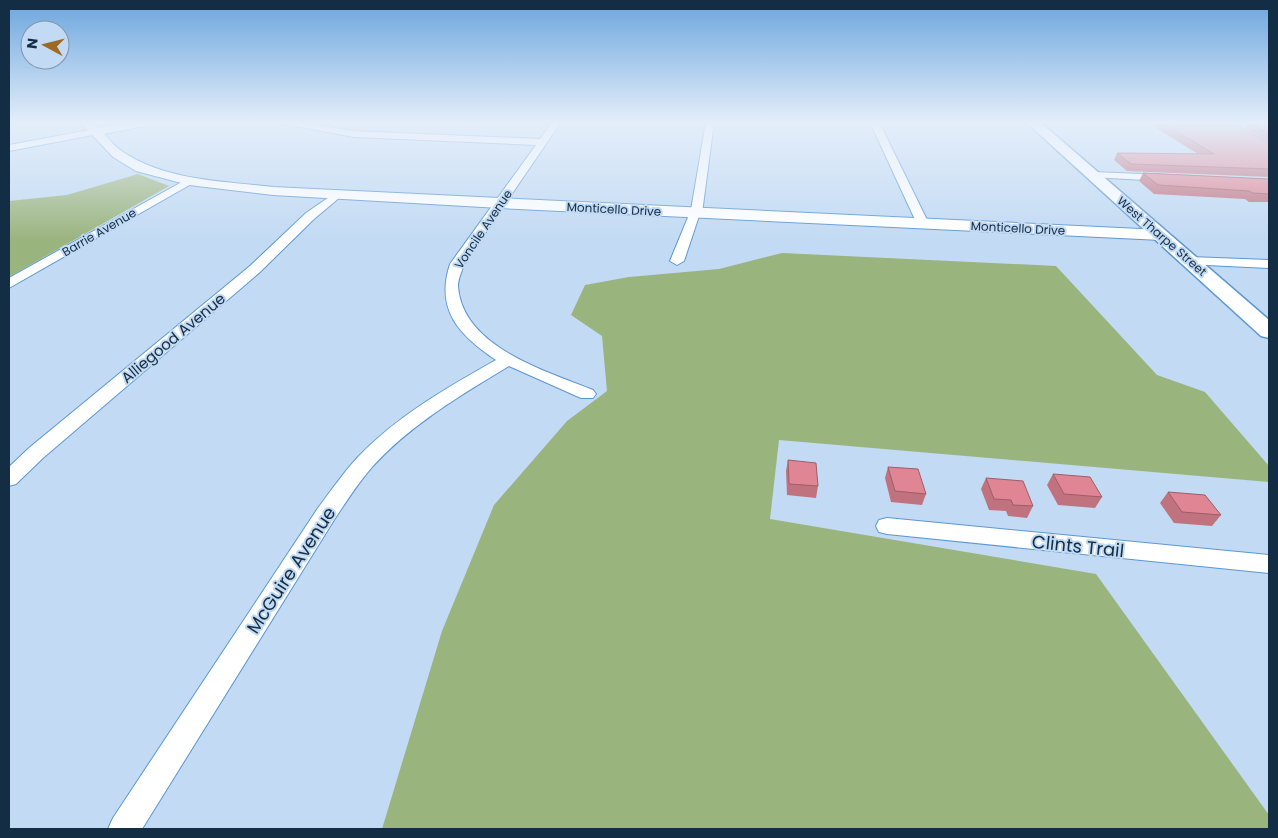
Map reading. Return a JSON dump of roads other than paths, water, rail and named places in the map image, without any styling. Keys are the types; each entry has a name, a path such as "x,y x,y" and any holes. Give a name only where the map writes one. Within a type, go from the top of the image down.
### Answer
{"main road":[{"name":"West Tharpe Street","path":"1077,161 1269,331"}],"street":[{"name":"Monticello Drive","path":"129,161 158,173 189,181 335,196 1161,235"},
{"name":"Voncile Avenue","path":"530,161 457,264 451,284 452,300 466,327 496,353 587,394"},
{"path":"678,261 695,213 704,161"},
{"path":"893,161 923,224"},
{"path":"1093,175 1181,178"},
{"name":"Barrie Avenue","path":"9,284 189,181"},
{"name":"Alliegood Avenue","path":"9,479 36,453 255,268 310,216 335,196"},
{"path":"1190,260 1269,264"},
{"name":"McGuire Avenue","path":"124,829 326,514 349,482 372,455 415,419 450,393 509,359"},
{"name":"Clints Trail","path":"887,526 1269,564"}]}
